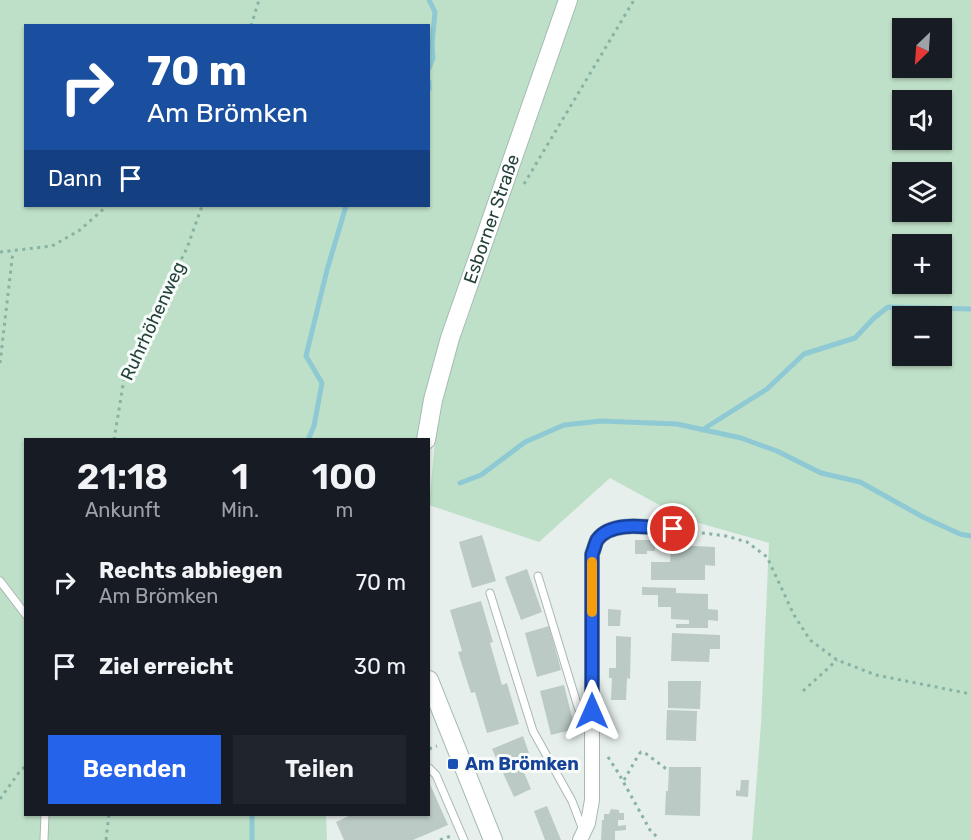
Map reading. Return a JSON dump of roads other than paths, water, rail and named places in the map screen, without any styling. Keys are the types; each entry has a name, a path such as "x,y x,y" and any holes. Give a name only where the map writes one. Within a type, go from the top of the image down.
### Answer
{"main road":[{"name":"Esborner Straße","path":"426,438 435,390 450,338 568,0"},
{"path":"430,682 494,840"}],"street":[{"path":"582,836 590,814 592,800 592,554 597,540 606,532 618,527 673,529"}],"lane":[{"path":"538,576 579,707 592,737"},
{"path":"0,581 24,612"},
{"path":"490,592 533,731 572,801 582,836"},
{"path":"430,769 436,775 464,840"},
{"path":"44,840 45,816"}],"waterway":[{"path":"429,0 435,12 433,58 430,66"},
{"path":"309,438 314,426 322,383 306,356 327,270 346,207"},
{"path":"702,430 767,389 804,354 855,338 888,307 971,309"},
{"path":"460,483 481,475 525,442 564,425 601,421 677,424 741,438 777,451 821,473 860,482 923,517 960,534 971,536"},
{"path":"252,816 252,840"}],"place":[{"name":"Am Brömken","path":"453,764"}]}
